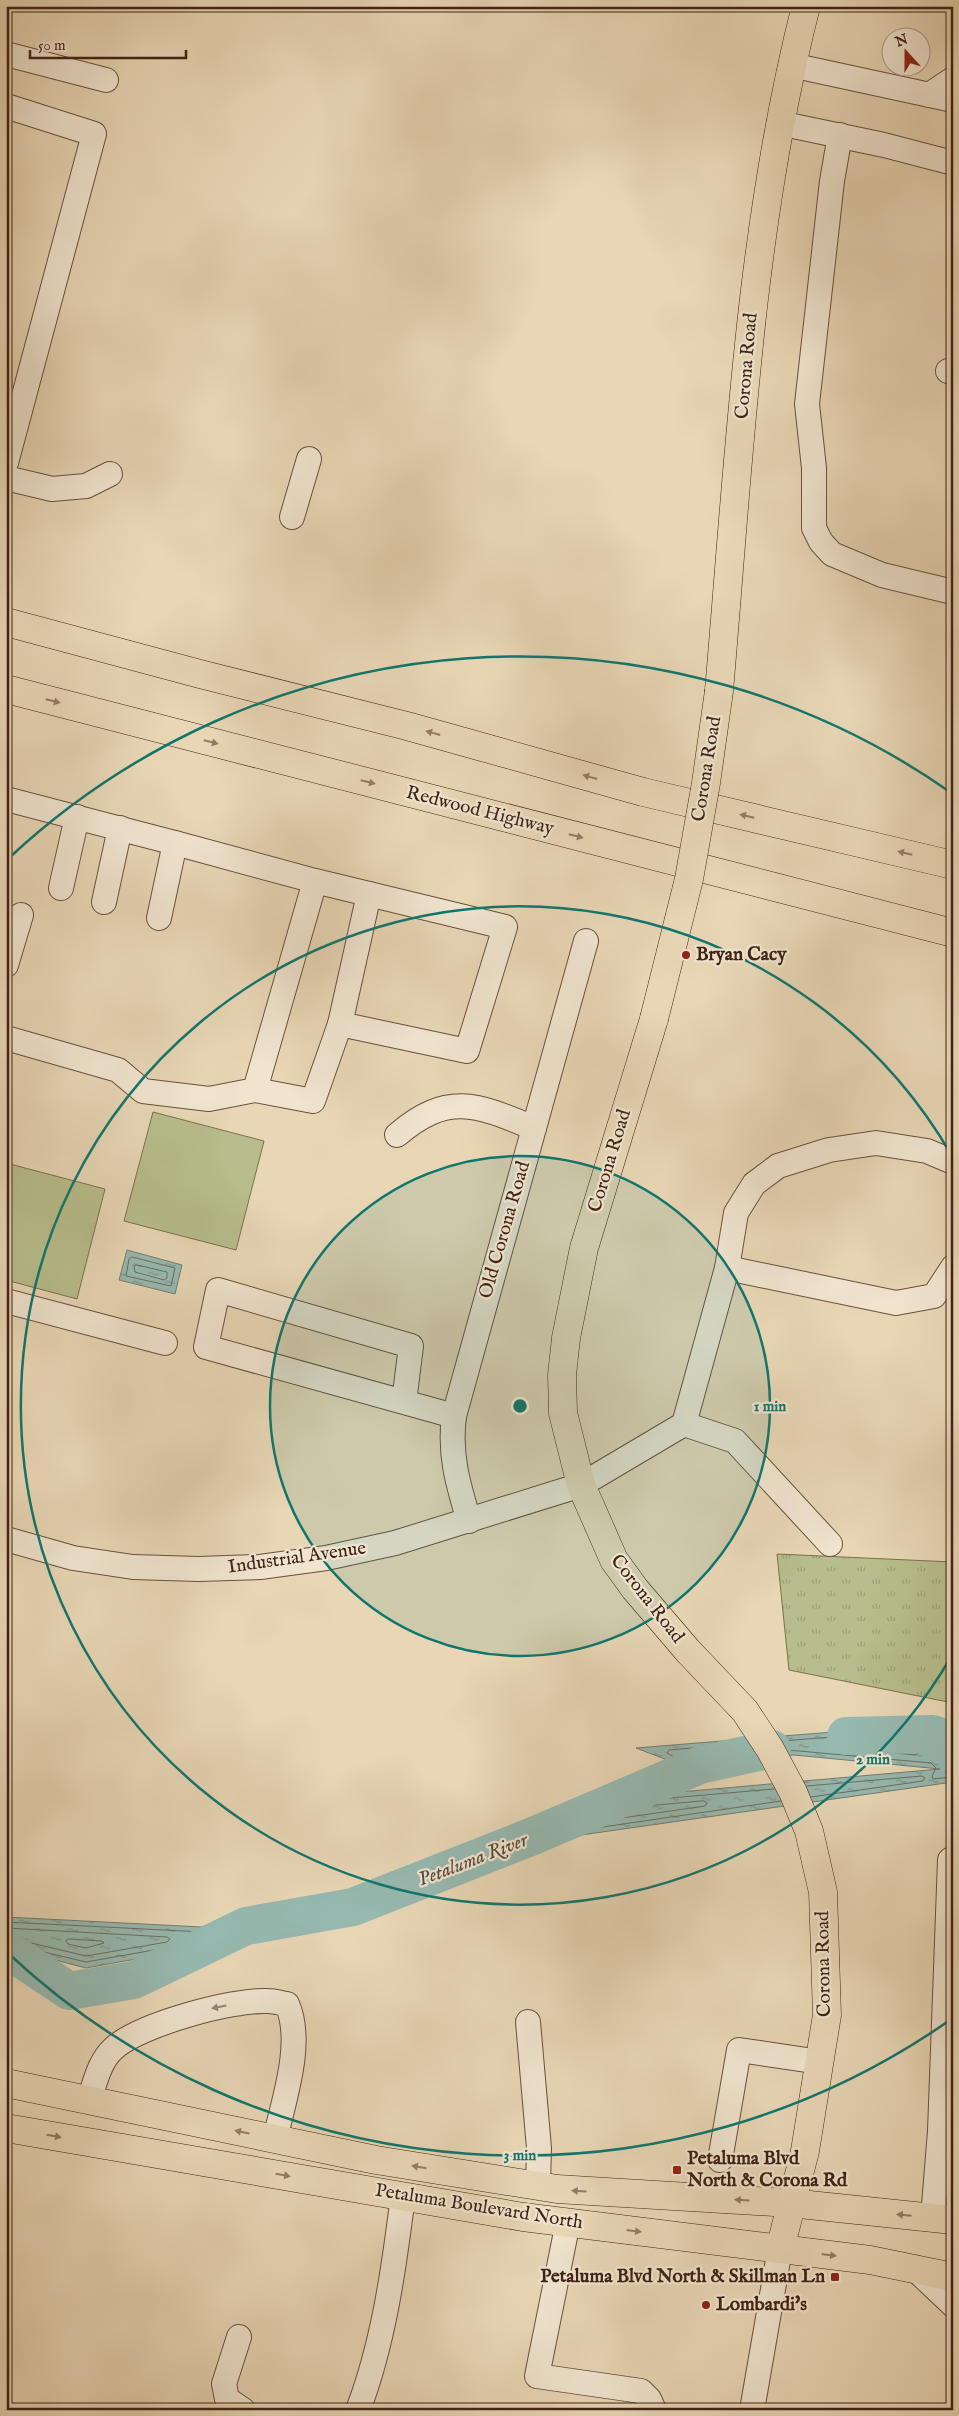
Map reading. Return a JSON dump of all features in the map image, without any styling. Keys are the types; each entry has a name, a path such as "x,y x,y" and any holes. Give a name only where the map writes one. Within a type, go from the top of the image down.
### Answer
{"main road":[{"name":"Corona Road","path":"780,2249 790,2203 805,2150 828,2015 823,1892 809,1831 793,1792 775,1758 745,1711 688,1651 619,1567 609,1550 582,1485 563,1413 562,1375 566,1338 584,1248 654,1019 689,879 706,783 719,691 753,300 763,215 779,122 806,6"},
{"path":"6,622 200,674 407,726 643,792 953,865"},
{"name":"Redwood Highway","path":"6,689 953,933"},
{"name":"Petaluma Boulevard North","path":"6,2083 376,2160 557,2189 790,2203 943,2219"},
{"name":"Petaluma Boulevard North","path":"6,2128 403,2196 568,2222 870,2260 953,2277"}],"street":[{"path":"6,54 106,80"},
{"path":"791,65 953,100"},
{"path":"929,95 953,78"},
{"path":"6,106 94,134 6,463"},
{"path":"779,122 953,163"},
{"path":"840,135 832,181 807,404 814,468 814,528 821,542 832,554 882,575 953,592"},
{"path":"292,517 309,459"},
{"path":"6,478 52,489 86,486 110,474"},
{"path":"6,799 120,828 315,882 505,927 467,1052 340,1024"},
{"path":"61,888 77,817"},
{"path":"104,902 120,828"},
{"path":"159,918 175,843"},
{"path":"255,1090 315,882"},
{"path":"6,1038 118,1070 143,1092 209,1099 255,1090 314,1101 340,1024 369,894"},
{"path":"6,965 21,916"},
{"name":"Old Corona Road","path":"469,1521 454,1465 451,1440 454,1416 586,941"},
{"path":"397,1135 423,1115 448,1107 471,1106 490,1110 534,1128"},
{"path":"830,1544 735,1441 684,1424 727,1268 736,1213 754,1184 778,1166 829,1150 876,1143 928,1152 953,1162"},
{"path":"727,1268 896,1303 934,1296 953,1267"},
{"path":"404,1402 411,1346 218,1290 206,1347 454,1416"},
{"path":"6,1301 165,1343"},
{"name":"Industrial Avenue","path":"6,1539 73,1558 133,1567 198,1569 251,1567 326,1558 395,1543 582,1485 684,1424"},
{"path":"943,2219 938,2172 947,2095 950,1860"},
{"path":"89,2100 100,2069 113,2049 137,2034 207,2010 267,2001 287,2004 292,2015 293,2034 290,2073 275,2139"},
{"path":"528,2022 539,2148 538,2186"},
{"path":"720,2160 739,2050 820,2062"},
{"path":"358,2410 377,2345 396,2252 403,2196"},
{"path":"568,2222 537,2376 641,2391 649,2399 654,2410"},
{"path":"752,2410 780,2249"},
{"path":"916,2270 953,2305"},
{"path":"239,2337 224,2384 227,2399 243,2410"}],"green space":[{"path":"153,1112 264,1141 236,1250 124,1221"},
{"path":"6,1163 105,1189 77,1299 6,1280"},
{"path":"777,1554 953,1562 953,1703 789,1670"}],"water":[{"path":"127,1250 182,1265 175,1294 119,1280"},
{"path":"870,1729 953,1746 953,1782 511,1845 269,1935 86,1968 6,1947 6,1917 221,1928 371,1888 600,1799 940,1769 794,1755 675,1763 636,1748"}],"waterway":[{"name":"Petaluma River","path":"846,1736 932,1734 953,1740"},
{"name":"Petaluma River","path":"6,1951 69,1991 134,1980 246,1926 353,1907 533,1836 700,1765 772,1749"}],"place":[{"name":"Bryan Cacy","path":"686,955"},
{"name":"Petaluma Blvd North & Corona Rd","path":"677,2170"},
{"name":"Petaluma Blvd North & Skillman Ln","path":"835,2277"},
{"name":"Lombardi's","path":"706,2305"}]}
